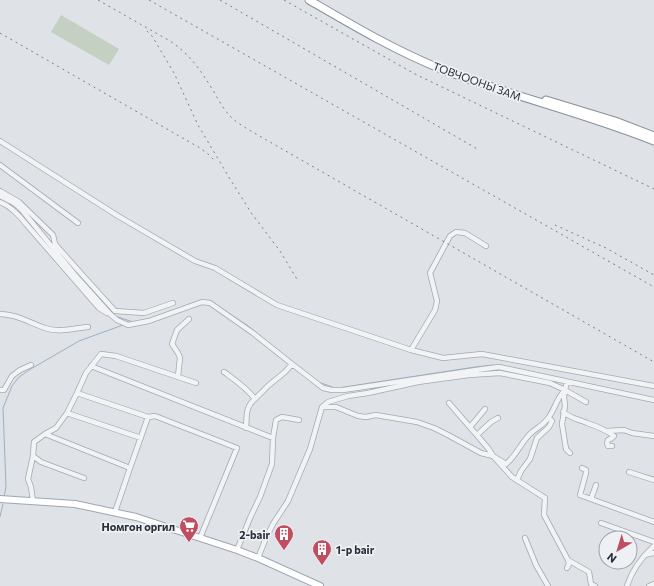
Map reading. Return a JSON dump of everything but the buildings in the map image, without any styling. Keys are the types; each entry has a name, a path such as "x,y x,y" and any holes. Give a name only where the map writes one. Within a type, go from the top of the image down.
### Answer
{"highway":[{"name":"ТОВЧООНЫ ЗАМ","path":"309,0 385,43 442,69 654,141"},
{"name":"ТОВЧООНЫ ЗАМ","path":"318,0 387,39 443,64 529,94 615,121 654,136"}],"main road":[{"path":"0,499 75,504 136,517 237,550 320,586"}],"street":[{"path":"0,141 118,216 195,261 215,268 277,305 411,350 443,358 482,354 654,386"},
{"path":"0,165 78,223"},
{"path":"0,191 19,202 53,235 56,244 115,311 144,313 172,303"},
{"path":"0,196 14,203 21,209 75,276 117,320 128,325 149,321 202,302 210,303 253,333 323,388 343,390 483,368 499,368 654,400"},
{"path":"0,202 19,214 99,308 110,314"},
{"path":"411,350 438,301 430,273 450,236 456,232 465,233 486,246"},
{"path":"0,314 6,314 58,331 88,327"},
{"path":"178,376 180,358 178,352 172,344 177,330 189,319"},
{"path":"33,501 28,479 33,456 34,442 56,428 67,413 86,373 101,354 116,356 196,383"},
{"path":"246,428 248,416 247,409 250,403 292,364"},
{"path":"0,390 4,390 12,376 31,365"},
{"path":"91,366 273,438"},
{"path":"224,372 251,394 254,399"},
{"path":"258,558 272,524 288,501 310,449 322,407 328,402 348,396 418,382 477,374 500,373 550,383 586,402"},
{"path":"567,382 564,397 565,406 562,428 566,449 570,453"},
{"path":"322,407 336,407 358,416 366,417 376,415 416,422 434,428 481,453 493,456 506,464 511,460 529,435 545,423 553,411 557,400 565,390"},
{"path":"77,393 148,417 155,416 237,448 200,538"},
{"path":"449,403 512,477 545,498 544,516 568,560 569,564 567,568"},
{"path":"470,427 485,409"},
{"path":"563,412 572,418 587,422 607,431 614,436 608,440 607,443 608,446 612,446"},
{"path":"67,413 141,438"},
{"path":"115,512 148,417"},
{"path":"237,550 260,497 272,464 273,438 276,420 282,417 299,420"},
{"path":"477,435 491,422 498,418"},
{"path":"517,480 521,471 530,460 537,438 549,427 552,421 548,418"},
{"path":"607,431 624,430 632,433 654,436"},
{"path":"45,434 130,468"},
{"path":"33,456 41,462 84,478"},
{"path":"582,468 586,470 586,473 580,495 654,522"},
{"path":"629,472 654,480"},
{"path":"591,499 596,485"},
{"path":"601,523 654,542"},
{"path":"525,538 536,565 548,586"},
{"path":"628,586 630,578 644,556 654,546"},
{"path":"644,556 654,553"},
{"path":"568,560 590,572 591,584 595,586"},
{"path":"649,586 654,584"}],"green space":[{"path":"61,15 119,49 109,65 51,32"}],"waterway":[{"path":"210,301 248,326 305,372"},
{"path":"115,316 133,322"},
{"path":"4,497 6,487 3,408 12,386 19,377 29,370 79,341 123,325"},
{"path":"338,388 493,365"},
{"path":"500,365 597,386"},
{"path":"321,383 335,388"},
{"path":"0,517 3,504"}],"railway":[{"path":"98,0 170,41 184,52 200,70 226,111 233,119 249,130 654,362"},
{"path":"149,0 654,287"},
{"path":"220,0 479,150"},
{"path":"284,0 415,74 654,189"},
{"path":"147,31 152,36 174,73 198,125 230,179 252,214 280,251 298,281"},
{"path":"0,33 200,148 216,162"},
{"path":"555,225 606,248 654,275"}],"place":[{"name":"Номгон оргил","path":"189,543"},
{"name":"2-bair","path":"284,551"},
{"name":"1-p bair","path":"322,566"}]}
